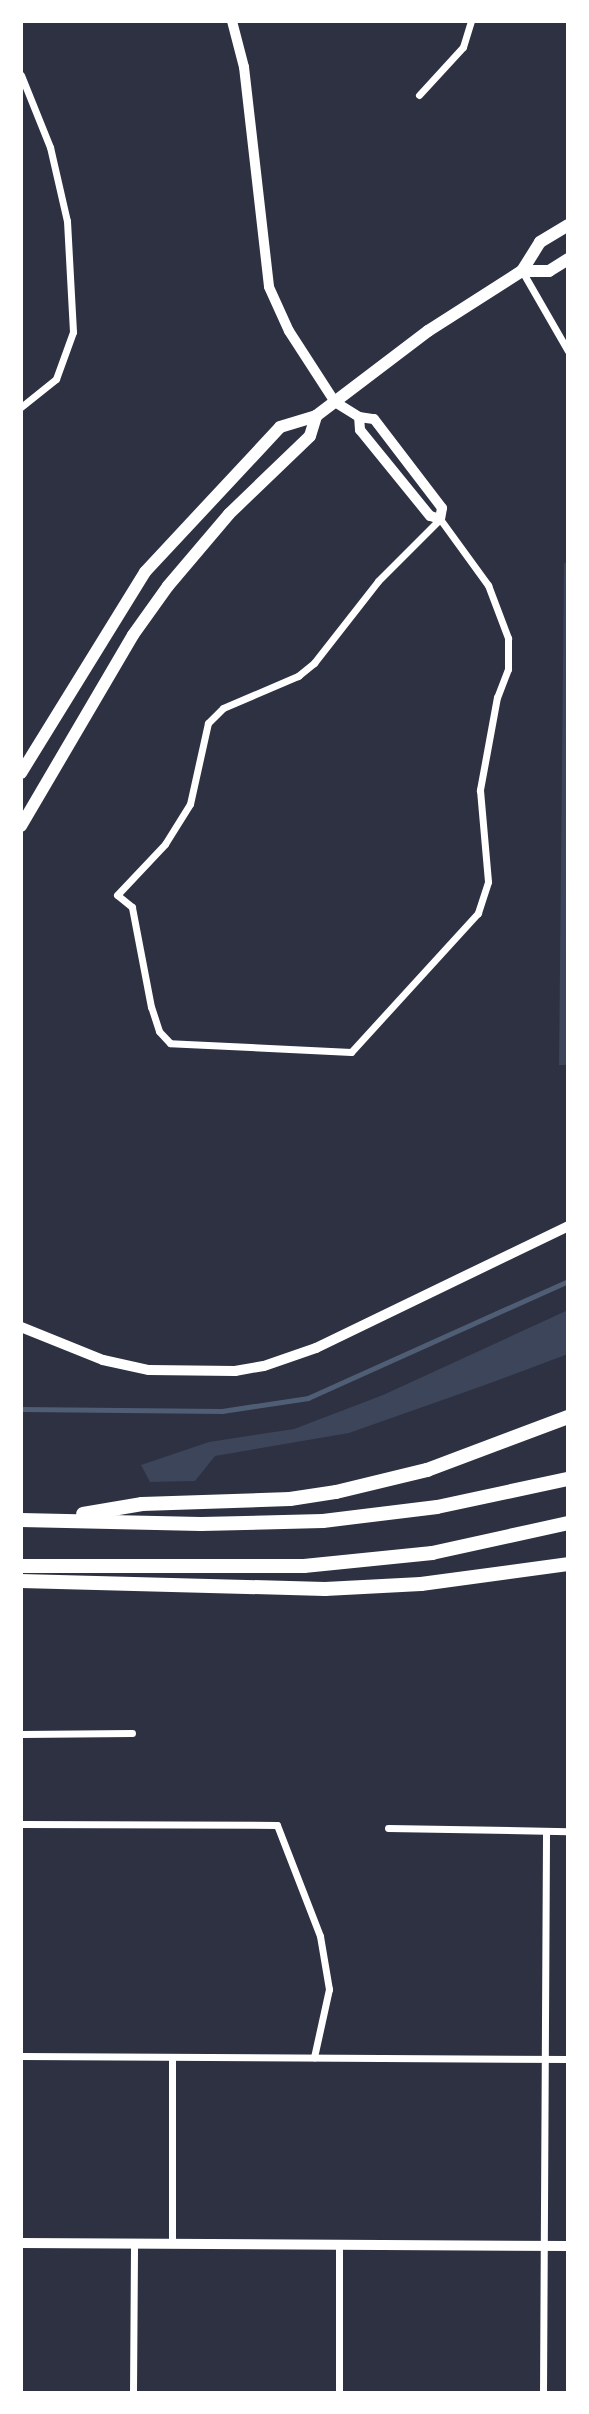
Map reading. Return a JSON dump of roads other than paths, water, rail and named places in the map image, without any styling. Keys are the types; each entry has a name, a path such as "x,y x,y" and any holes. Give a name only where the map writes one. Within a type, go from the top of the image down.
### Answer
{"highway":[{"path":"54,1520 142,1504 265,1501 336,1492 427,1470 568,1417"},
{"path":"21,1520 201,1524 337,1520 437,1507 568,1479"},
{"path":"21,1566 304,1566 432,1553 568,1523"},
{"path":"21,1581 325,1590 421,1584 568,1564"}],"main road":[{"path":"21,773 145,572 280,427 316,416 428,331 522,271 540,242 568,225"},
{"path":"522,271 549,271 568,259"},
{"path":"21,826 133,635 168,586 229,514 310,436 316,416"},
{"path":"21,1327 103,1360 149,1370 235,1371 264,1366 316,1348 568,1226"}],"street":[{"path":"232,21 244,66 269,287 289,331 335,402 359,417 374,419 442,508 440,519 378,580 314,663 298,676 223,708 208,723 190,804 165,844 117,895 132,907 151,1007 159,1031 170,1042 351,1052 478,913 488,882 480,790 497,697 508,668 508,638 488,585 440,519 430,516 360,430 359,417"},
{"path":"419,95 463,47 471,21"},
{"path":"21,75 50,147 66,221 72,332 56,379 21,407"},
{"path":"522,271 568,351"},
{"path":"21,1734 132,1733"},
{"path":"21,1824 278,1825 320,1936 329,1989 314,2057"},
{"path":"388,1828 568,1831"},
{"path":"543,2393 546,1831"},
{"path":"21,2056 568,2059"},
{"path":"172,2057 172,2244"},
{"path":"21,2243 568,2246"},
{"path":"133,2393 134,2244"},
{"path":"339,2245 339,2393"}],"waterway":[{"path":"21,1409 222,1411 308,1398 568,1281"}]}
